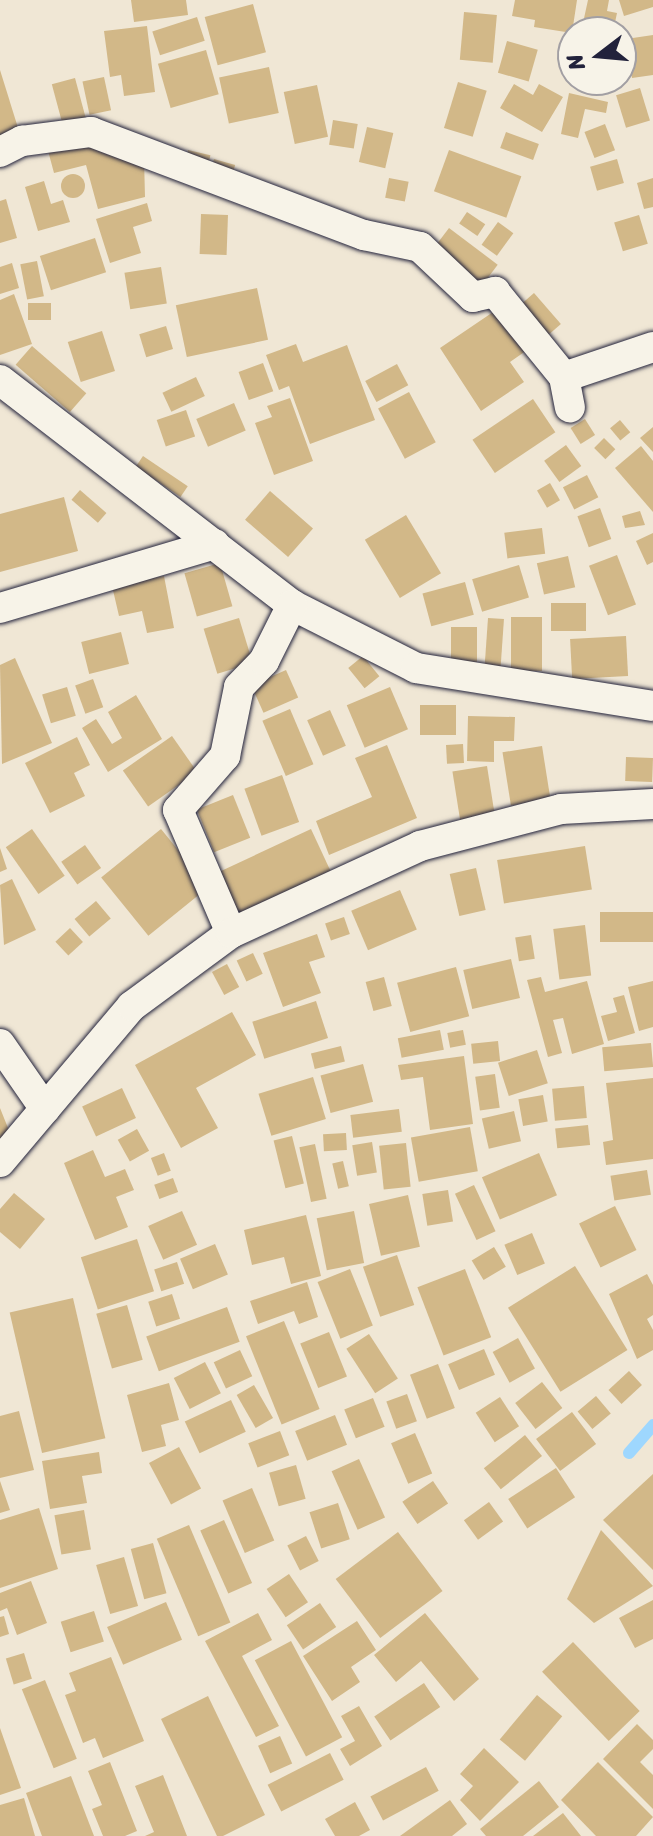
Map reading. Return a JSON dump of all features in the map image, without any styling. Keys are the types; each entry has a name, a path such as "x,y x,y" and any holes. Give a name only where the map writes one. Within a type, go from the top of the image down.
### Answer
{"street":[{"path":"0,152 22,141 91,132 364,235 420,247 473,297 495,292 564,377 570,407"},
{"path":"564,377 653,347"},
{"path":"0,380 292,605 416,668 653,706"},
{"path":"0,608 215,544"},
{"path":"231,933 178,810 225,756 239,687 264,661 292,605"},
{"path":"0,1162 132,1006 231,933 420,846 561,809 653,804"},
{"path":"0,1044 45,1109"}],"building":[{"path":"131,0 186,0 188,15 134,22"},
{"path":"515,0 577,0 575,16 557,16 557,31 534,27 535,20 512,16"},
{"path":"588,0 609,0 607,11 617,13 616,16 584,16"},
{"path":"619,0 653,0 653,7 624,16"},
{"path":"253,4 266,52 218,65 205,17"},
{"path":"464,12 497,15 493,63 460,60"},
{"path":"197,17 205,41 160,55 152,32"},
{"path":"147,26 155,92 124,96 121,75 110,77 104,31"},
{"path":"653,35 653,75 637,77 637,37"},
{"path":"507,41 538,50 529,82 498,73"},
{"path":"206,50 219,94 171,108 158,64"},
{"path":"269,67 279,113 229,124 219,78"},
{"path":"0,70 19,131 0,137"},
{"path":"104,77 111,110 90,115 82,82"},
{"path":"75,78 87,124 64,131 52,84"},
{"path":"458,82 487,91 473,137 444,128"},
{"path":"514,84 533,95 539,84 563,97 542,132 500,108"},
{"path":"317,85 328,137 295,144 284,92"},
{"path":"640,88 650,121 626,128 616,96 637,96 637,89"},
{"path":"568,96 608,102 606,113 585,109 578,138 561,134"},
{"path":"333,120 358,124 354,149 329,145"},
{"path":"605,124 615,150 594,158 584,132"},
{"path":"367,127 393,133 385,168 359,162"},
{"path":"506,132 539,144 533,160 500,148"},
{"path":"75,140 144,158 145,197 98,209 86,165 54,173 47,147"},
{"path":"188,150 210,155 208,165 186,160"},
{"path":"449,150 521,176 506,218 434,191"},
{"path":"214,159 235,165 232,177 211,171"},
{"path":"617,159 624,183 597,191 590,167"},
{"path":"68,174 78,174 85,181 85,191 78,198 68,198 61,191 61,181"},
{"path":"389,178 409,182 405,201 385,198"},
{"path":"653,178 653,207 644,209 637,183"},
{"path":"44,181 51,204 63,200 70,222 38,231 25,187"},
{"path":"6,199 17,238 0,243 0,201"},
{"path":"147,203 152,221 133,227 141,253 110,263 96,219"},
{"path":"467,212 485,224 477,236 459,224"},
{"path":"201,214 228,215 227,255 200,254"},
{"path":"639,215 648,244 623,251 614,223"},
{"path":"498,222 513,233 497,256 482,245"},
{"path":"449,228 498,265 481,287 432,250"},
{"path":"95,238 106,272 51,290 40,256"},
{"path":"37,261 44,296 27,300 20,264"},
{"path":"12,263 19,288 0,294 0,267"},
{"path":"161,267 167,304 130,309 124,273"},
{"path":"257,288 268,340 187,357 176,305"},
{"path":"534,293 561,324 541,342 514,311"},
{"path":"14,294 32,344 0,355 0,300"},
{"path":"28,303 51,303 51,320 28,320"},
{"path":"502,306 530,348 510,362 524,382 481,411 440,348"},
{"path":"166,326 173,349 146,357 139,334"},
{"path":"102,331 115,371 81,382 68,342"},
{"path":"296,344 303,362 347,345 375,420 310,444 289,386 279,390 266,355"},
{"path":"32,346 86,393 70,412 16,365"},
{"path":"263,363 273,391 249,400 239,372"},
{"path":"397,364 408,385 376,402 365,381"},
{"path":"196,377 205,396 171,412 162,393"},
{"path":"409,392 436,442 405,459 378,408"},
{"path":"290,398 313,461 274,475 255,423 272,417 267,406"},
{"path":"533,399 555,432 495,473 472,440"},
{"path":"234,403 246,431 208,447 196,419"},
{"path":"186,410 195,436 166,447 157,420"},
{"path":"585,419 595,435 581,444 571,428"},
{"path":"620,420 630,432 620,441 610,428"},
{"path":"653,427 653,452 640,438"},
{"path":"604,438 615,449 605,459 594,448"},
{"path":"566,445 581,466 559,482 544,461"},
{"path":"641,446 653,461 653,512 615,468"},
{"path":"143,456 188,486 180,497 136,467"},
{"path":"587,475 598,497 574,510 563,487"},
{"path":"550,483 560,500 547,508 537,490"},
{"path":"80,490 106,513 98,523 71,500"},
{"path":"270,491 313,528 288,557 245,520"},
{"path":"64,497 78,551 0,572 0,514"},
{"path":"600,508 611,539 589,547 577,516"},
{"path":"640,511 645,525 625,528 622,516"},
{"path":"406,515 441,573 400,598 365,540"},
{"path":"542,528 545,554 507,558 504,533"},
{"path":"653,533 653,562 647,565 636,541"},
{"path":"617,555 636,604 608,615 589,566"},
{"path":"568,556 575,587 544,594 537,563"},
{"path":"220,563 232,606 197,616 184,573"},
{"path":"519,565 529,598 482,612 472,579"},
{"path":"164,576 174,628 147,633 142,611 119,616 112,586"},
{"path":"465,582 474,615 431,626 422,593"},
{"path":"551,603 586,603 586,631 551,631"},
{"path":"511,617 542,617 542,671 511,671"},
{"path":"239,618 253,663 217,674 204,629"},
{"path":"488,618 504,619 501,666 485,665"},
{"path":"451,627 477,627 477,662 451,662"},
{"path":"121,632 129,664 89,674 81,642"},
{"path":"626,636 628,676 572,679 570,639"},
{"path":"363,656 379,676 365,688 348,668"},
{"path":"15,658 52,743 2,764 0,665"},
{"path":"286,670 298,697 263,713 251,685"},
{"path":"93,679 103,707 85,714 75,685"},
{"path":"67,687 76,716 51,723 42,695"},
{"path":"390,687 408,729 365,748 347,705"},
{"path":"136,695 162,739 108,772 82,728 96,719 112,744 122,738 108,712"},
{"path":"420,705 456,705 456,735 420,735"},
{"path":"290,709 313,764 286,776 262,721"},
{"path":"330,710 346,746 323,756 307,720"},
{"path":"468,716 515,717 514,741 494,741 494,762 467,761"},
{"path":"172,736 197,772 148,806 123,770"},
{"path":"77,737 90,765 74,773 85,796 50,813 25,763"},
{"path":"463,744 464,763 447,764 446,745"},
{"path":"387,745 417,818 329,855 316,821 372,797 355,758"},
{"path":"542,746 550,799 511,806 502,752"},
{"path":"626,757 653,758 652,782 625,781"},
{"path":"487,766 495,816 460,822 452,771"},
{"path":"282,775 299,822 262,836 244,789"},
{"path":"233,795 250,838 214,852 197,810"},
{"path":"32,829 65,876 38,894 6,847"},
{"path":"161,829 208,887 148,936 101,877"},
{"path":"311,829 333,876 239,920 217,873"},
{"path":"85,845 101,868 77,885 61,862"},
{"path":"585,846 592,889 504,903 497,860"},
{"path":"0,848 7,869 0,872"},
{"path":"476,868 486,910 459,916 450,874"},
{"path":"12,879 36,930 4,945 0,885"},
{"path":"400,890 417,930 368,950 351,911"},
{"path":"96,901 111,919 89,937 75,919"},
{"path":"600,912 653,912 653,942 600,942"},
{"path":"344,917 350,934 331,941 325,924"},
{"path":"585,925 591,976 559,980 553,929"},
{"path":"70,928 83,942 68,956 55,942"},
{"path":"317,934 325,957 309,962 321,993 283,1007 263,953"},
{"path":"531,935 535,959 519,961 515,938"},
{"path":"253,953 263,974 246,981 237,961"},
{"path":"511,959 520,998 472,1009 463,970"},
{"path":"227,964 239,987 224,995 212,972"},
{"path":"456,967 469,1016 410,1032 397,983"},
{"path":"384,977 392,1006 373,1011 366,982"},
{"path":"541,977 545,992 587,981 604,1044 572,1054 563,1018 553,1020 562,1053 548,1057 527,980"},
{"path":"653,981 653,1027 639,1031 628,987"},
{"path":"624,995 635,1033 608,1041 601,1016 617,1012 613,998"},
{"path":"316,1001 328,1038 264,1059 252,1022"},
{"path":"232,1012 256,1055 196,1088 218,1128 181,1148 135,1065"},
{"path":"440,1030 444,1050 402,1058 398,1038"},
{"path":"463,1030 466,1045 450,1048 447,1033"},
{"path":"498,1041 500,1061 473,1064 471,1044"},
{"path":"651,1043 653,1067 604,1071 602,1047"},
{"path":"341,1046 345,1062 315,1069 311,1053"},
{"path":"537,1050 548,1083 509,1096 498,1063"},
{"path":"464,1056 473,1124 430,1130 423,1077 401,1080 398,1065"},
{"path":"363,1064 373,1102 331,1113 320,1075"},
{"path":"495,1074 500,1108 480,1110 475,1077"},
{"path":"313,1077 326,1119 271,1136 258,1094"},
{"path":"653,1078 653,1159 606,1165 603,1142 613,1140 606,1083"},
{"path":"584,1086 587,1118 555,1121 552,1089"},
{"path":"122,1088 136,1118 96,1137 82,1107"},
{"path":"543,1095 548,1122 523,1126 518,1099"},
{"path":"0,1108 14,1143 0,1148"},
{"path":"399,1109 402,1132 353,1138 350,1115"},
{"path":"514,1111 521,1141 489,1149 482,1118"},
{"path":"588,1125 590,1145 557,1148 555,1128"},
{"path":"470,1127 478,1171 419,1182 411,1137"},
{"path":"137,1129 149,1151 130,1162 118,1140"},
{"path":"346,1133 347,1150 324,1151 323,1134"},
{"path":"292,1136 304,1184 285,1188 274,1141"},
{"path":"372,1142 377,1173 357,1176 352,1145"},
{"path":"406,1143 411,1187 384,1190 379,1146"},
{"path":"315,1144 327,1199 311,1202 299,1147"},
{"path":"93,1150 105,1177 125,1169 134,1190 116,1197 128,1227 95,1240 64,1163"},
{"path":"164,1153 171,1171 158,1176 151,1158"},
{"path":"539,1153 557,1195 500,1220 482,1177"},
{"path":"343,1161 349,1186 338,1189 332,1163"},
{"path":"647,1170 651,1195 614,1200 610,1176"},
{"path":"173,1178 178,1192 159,1199 154,1185"},
{"path":"474,1185 496,1231 477,1240 455,1194"},
{"path":"448,1190 453,1222 427,1226 422,1194"},
{"path":"14,1193 45,1219 20,1249 0,1232 0,1209"},
{"path":"408,1195 420,1247 381,1256 369,1204"},
{"path":"615,1206 636,1250 601,1268 579,1224"},
{"path":"182,1211 197,1245 163,1260 148,1226"},
{"path":"354,1211 364,1263 327,1270 317,1218"},
{"path":"306,1215 321,1276 291,1284 284,1257 252,1265 244,1230"},
{"path":"532,1233 545,1263 517,1275 504,1245"},
{"path":"137,1239 154,1291 98,1310 81,1257"},
{"path":"215,1244 228,1274 193,1289 180,1259"},
{"path":"494,1247 506,1267 484,1280 472,1260"},
{"path":"397,1255 414,1305 380,1317 363,1267"},
{"path":"177,1262 184,1284 161,1291 154,1269"},
{"path":"575,1266 627,1350 560,1392 508,1308"},
{"path":"350,1269 373,1326 340,1339 318,1282"},
{"path":"465,1269 491,1337 444,1355 417,1287"},
{"path":"647,1274 653,1285 653,1315 647,1319 653,1330 653,1350 637,1359 609,1294"},
{"path":"307,1282 318,1317 299,1324 294,1311 258,1324 250,1301"},
{"path":"172,1294 180,1319 156,1326 148,1302"},
{"path":"73,1298 105,1438 42,1453 10,1313"},
{"path":"127,1305 143,1360 112,1369 96,1314"},
{"path":"227,1307 240,1342 159,1371 146,1336"},
{"path":"284,1321 320,1409 282,1424 246,1336"},
{"path":"329,1332 347,1377 318,1388 300,1344"},
{"path":"369,1334 398,1378 375,1393 346,1349"},
{"path":"518,1338 535,1369 510,1383 493,1352"},
{"path":"484,1349 495,1375 459,1390 448,1364"},
{"path":"240,1350 252,1376 226,1389 214,1362"},
{"path":"205,1362 221,1393 190,1409 174,1378"},
{"path":"438,1364 455,1408 427,1419 410,1375"},
{"path":"629,1371 642,1385 621,1404 609,1390"},
{"path":"542,1382 562,1408 536,1429 515,1403"},
{"path":"169,1383 179,1420 161,1425 166,1446 142,1452 127,1395"},
{"path":"254,1385 273,1418 256,1428 237,1395"},
{"path":"407,1394 417,1421 396,1429 386,1402"},
{"path":"596,1396 611,1414 592,1429 578,1411"},
{"path":"500,1397 519,1426 495,1442 476,1413"},
{"path":"373,1398 385,1427 356,1438 344,1410"},
{"path":"231,1400 246,1432 200,1453 185,1422"},
{"path":"19,1411 34,1470 0,1478 0,1416"},
{"path":"572,1412 596,1444 560,1471 536,1439"},
{"path":"335,1415 347,1445 307,1461 295,1431"},
{"path":"280,1431 289,1455 258,1467 248,1443"},
{"path":"415,1433 432,1474 408,1484 391,1443"},
{"path":"525,1435 542,1456 501,1489 484,1468"},
{"path":"179,1447 201,1488 171,1504 149,1463"},
{"path":"99,1452 102,1473 82,1476 87,1503 50,1509 42,1461"},
{"path":"359,1459 385,1517 358,1530 332,1471"},
{"path":"296,1465 306,1499 279,1506 269,1473"},
{"path":"556,1468 575,1497 527,1528 508,1499"},
{"path":"653,1474 653,1570 603,1520"},
{"path":"0,1481 10,1510 0,1513"},
{"path":"433,1481 448,1503 417,1524 402,1502"},
{"path":"252,1488 274,1540 245,1553 223,1501"},
{"path":"489,1502 503,1521 478,1540 464,1520"},
{"path":"338,1503 350,1539 321,1548 309,1512"},
{"path":"39,1508 58,1569 0,1588 0,1520"},
{"path":"84,1510 91,1549 61,1555 54,1515"},
{"path":"224,1520 252,1583 228,1594 200,1531"},
{"path":"189,1525 230,1623 198,1636 157,1539"},
{"path":"601,1530 653,1586 594,1623 567,1599"},
{"path":"398,1532 443,1591 380,1638 336,1579"},
{"path":"306,1536 319,1561 300,1570 287,1546"},
{"path":"153,1543 166,1593 144,1599 131,1549"},
{"path":"124,1557 138,1606 110,1614 96,1565"},
{"path":"289,1574 308,1602 286,1617 267,1589"},
{"path":"31,1581 47,1623 17,1635 7,1608 0,1611 0,1593"},
{"path":"653,1600 653,1639 635,1648 619,1618"},
{"path":"166,1602 182,1640 123,1665 107,1627"},
{"path":"320,1603 336,1627 303,1649 287,1625"},
{"path":"94,1611 104,1641 71,1652 61,1622"},
{"path":"258,1613 272,1640 242,1656 279,1726 256,1737 205,1641"},
{"path":"425,1613 479,1679 454,1701 421,1661 396,1682 374,1655"},
{"path":"4,1616 9,1634 0,1637 0,1617"},
{"path":"357,1621 376,1650 351,1667 360,1682 332,1701 303,1656"},
{"path":"291,1641 342,1737 306,1756 255,1660"},
{"path":"573,1642 640,1711 609,1741 542,1672"},
{"path":"24,1653 32,1679 14,1684 6,1659"},
{"path":"111,1657 144,1741 103,1758 95,1738 83,1743 65,1695 76,1691 69,1673"},
{"path":"45,1680 77,1759 54,1768 22,1689"},
{"path":"424,1683 440,1707 390,1741 374,1717"},
{"path":"537,1695 562,1716 525,1761 500,1739"},
{"path":"208,1696 265,1815 223,1836 217,1836 161,1719"},
{"path":"359,1706 382,1746 350,1766 340,1749 355,1741 341,1716"},
{"path":"637,1724 653,1740 653,1749 640,1762 653,1775 653,1809 603,1759"},
{"path":"0,1728 21,1788 0,1795"},
{"path":"280,1736 292,1763 270,1773 258,1746"},
{"path":"484,1748 519,1782 480,1821 460,1800 473,1786 460,1774"},
{"path":"330,1753 344,1780 281,1812 268,1785"},
{"path":"110,1762 137,1831 125,1836 103,1836 92,1809 102,1805 88,1771"},
{"path":"598,1762 653,1817 636,1836 596,1836 561,1800"},
{"path":"426,1767 439,1791 383,1820 370,1797"},
{"path":"163,1775 187,1836 145,1836 154,1832 135,1786"},
{"path":"71,1776 94,1836 42,1836 26,1793"},
{"path":"539,1781 559,1807 523,1836 486,1836 480,1829"},
{"path":"24,1798 35,1836 0,1836 0,1805"},
{"path":"450,1800 467,1824 452,1836 400,1836"},
{"path":"355,1802 370,1830 359,1836 335,1836 325,1819"},
{"path":"563,1813 581,1836 533,1836"}],"waterway":[{"path":"629,1453 653,1425"}]}
